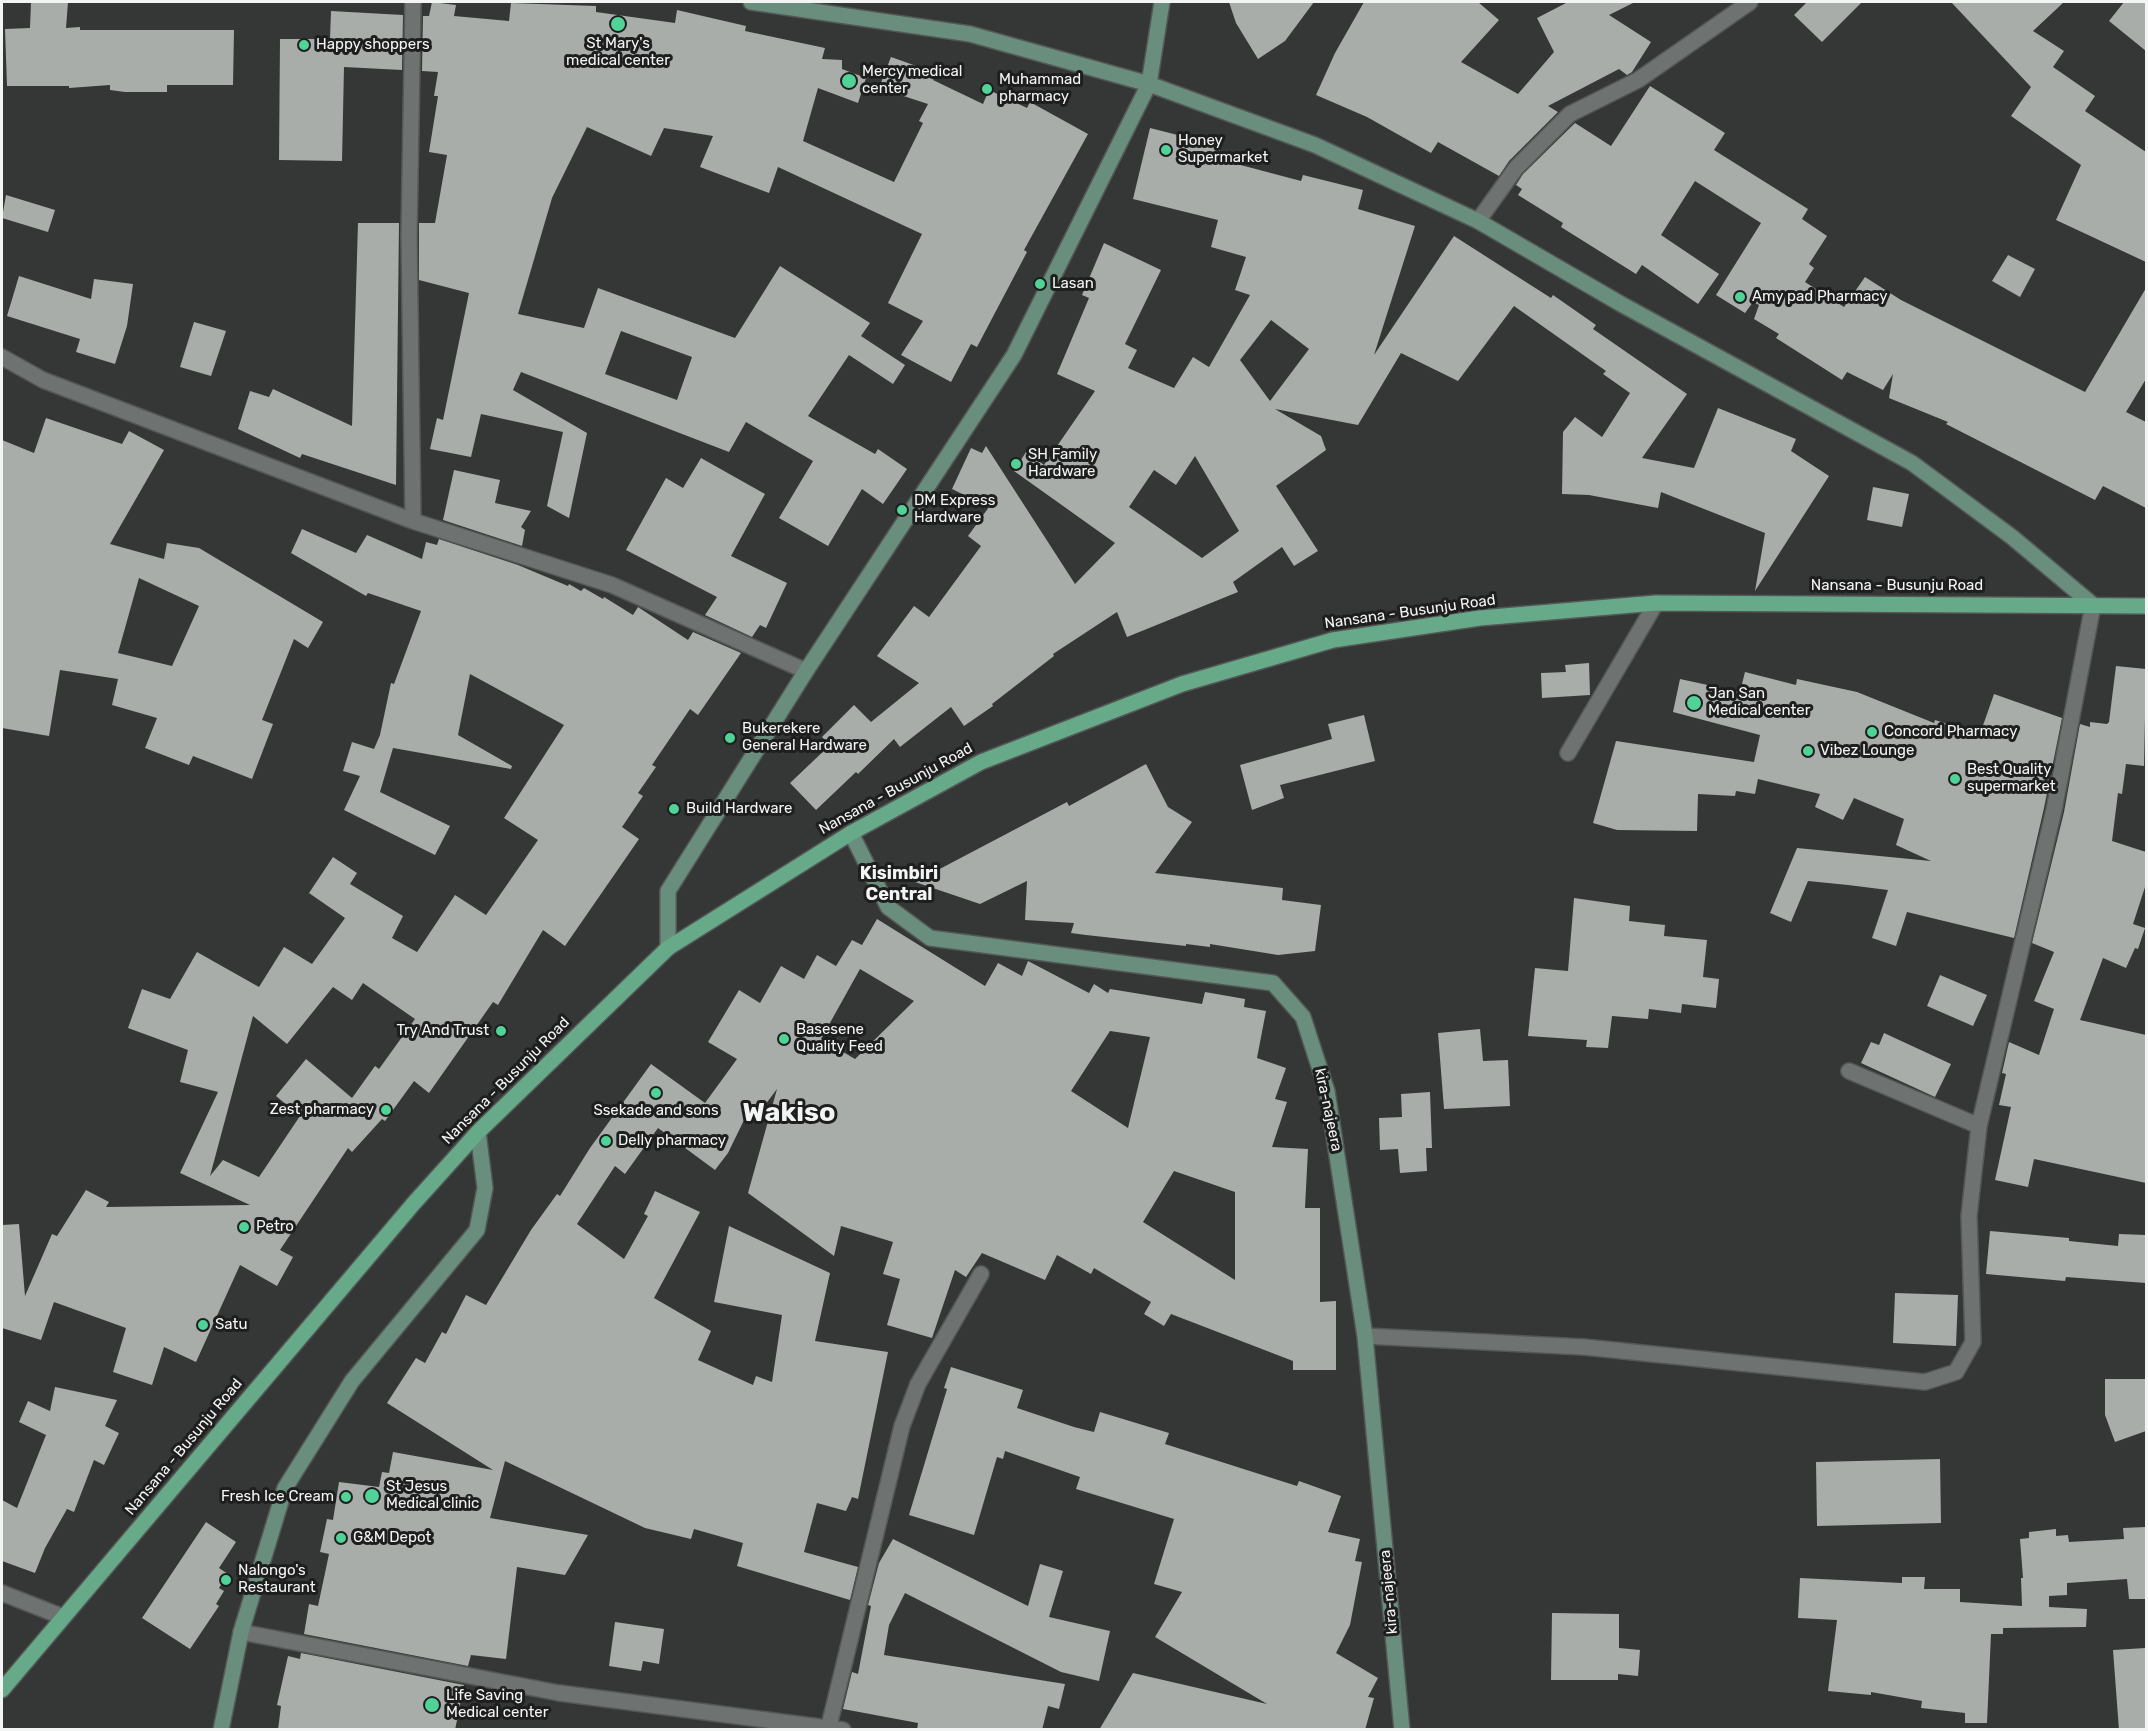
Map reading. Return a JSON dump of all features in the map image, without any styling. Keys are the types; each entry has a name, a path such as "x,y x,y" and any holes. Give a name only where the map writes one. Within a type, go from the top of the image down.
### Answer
{"main road":[{"name":"Nansana - Busunju Road","path":"2,1690 414,1203 478,1132 668,948 851,833 981,762 1182,684 1322,643 1480,618 1656,603 2146,606"}],"street":[{"path":"412,2 409,235 413,521"},
{"path":"751,2 970,34 1149,84 1315,145 1478,221 1621,304 1912,462 2012,537 2092,605 2054,810 1979,1126 1969,1216 1973,1342 1956,1372 1925,1382 1584,1347 1365,1336"},
{"path":"668,948 668,891 806,671 1014,356 1149,84 1162,2"},
{"path":"1478,221 1516,168 1570,114 1638,80 1750,2"},
{"path":"2,357 44,381 413,521 612,585 806,671"},
{"path":"1568,753 1656,603"},
{"name":"kira-najeera","path":"851,833 888,907 930,938 1273,982 1303,1017 1327,1091 1365,1336 1402,1730"},
{"path":"1849,1071 1979,1126"},
{"path":"221,1730 242,1632 285,1488 352,1381 477,1230 485,1188 478,1132"},
{"path":"242,1632 559,1693 836,1728 902,1425 918,1384 981,1274"},
{"path":"2,1593 63,1617"}],"building":[{"path":"31,2 68,2 66,28 80,27 80,30 234,30 233,85 167,85 167,92 125,92 110,90 110,85 69,88 69,86 7,86 5,29 30,28"},
{"path":"432,2 456,5 454,16 509,21 511,3 596,6 596,12 675,23 677,10 746,26 745,31 825,48 822,59 842,60 842,69 866,78 858,103 818,88 803,141 894,182 923,123 919,121 928,104 879,88 891,57 936,73 933,80 983,104 989,90 1027,108 1030,102 1088,134 1024,250 1027,252 977,347 971,344 951,382 901,355 923,321 888,303 922,234 778,167 769,193 700,167 713,136 664,128 651,156 587,127 552,198 518,314 584,328 598,288 735,338 780,266 870,323 861,336 905,365 893,384 849,355 808,416 875,454 878,449 907,469 883,504 862,489 828,546 779,518 813,461 746,422 729,452 521,372 513,390 587,433 569,518 547,506 563,432 481,414 471,457 430,449 437,418 443,420 469,293 419,280 419,223 435,223 447,155 429,152 438,96 434,96 438,72 422,71 423,16 429,16","holes":["621,331 692,357 677,400 605,374"]},
{"path":"1229,2 1314,2 1285,41 1258,59 1236,23"},
{"path":"1364,2 1478,2 1499,20 1461,62 1518,94 1554,52 1537,18 1568,2 1635,2 1609,15 1651,42 1632,72 1627,75 1619,69 1548,106 1558,112 1509,161 1499,176 1438,142 1431,153 1367,117 1316,95 1335,53"},
{"path":"1807,2 1862,2 1822,42 1794,15"},
{"path":"1951,2 2064,2 2033,31 2064,51 2053,67 2095,96 2085,111 2146,152 2146,262 2056,220 2081,165 2011,116 2031,87"},
{"path":"2124,2 2146,2 2146,51 2109,21"},
{"path":"331,11 403,15 402,70 344,67 342,161 279,160 280,39 330,39"},
{"path":"1650,86 1725,133 1714,150 1808,209 1802,219 1827,236 1809,264 1814,268 1805,282 1844,307 1865,277 1901,300 2085,392 2146,288 2146,379 2126,412 2146,422 2146,508 2103,486 2095,500 1946,424 1948,422 1889,398 1893,374 1883,390 1847,372 1842,380 1776,338 1779,334 1754,319 1759,305 1753,302 1745,313 1716,295 1761,223 1695,181 1661,235 1719,274 1698,304 1642,265 1636,274 1561,227 1563,223 1518,195 1522,189 1516,185 1523,174 1575,123 1611,146"},
{"path":"1150,128 1221,146 1218,159 1301,181 1303,175 1363,190 1358,209 1415,226 1374,355 1454,236 1551,298 1553,295 1596,325 1593,329 1687,394 1642,458 1694,468 1718,408 1796,439 1791,451 1829,476 1755,591 1765,533 1661,492 1658,508 1589,495 1562,494 1563,432 1575,417 1602,437 1630,393 1603,374 1606,371 1514,306 1458,381 1401,353 1358,425 1275,409 1321,436 1326,450 1276,486 1318,551 1294,566 1282,547 1233,582 1238,592 1127,637 1117,612 1053,654 1054,656 992,704 993,706 964,726 951,707 900,747 894,739 816,810 790,783 830,745 822,737 854,705 871,722 919,683 877,656 914,606 929,617 981,546 968,536 989,507 952,489 971,448 982,453 986,446 1075,584 1115,543 1014,471 1026,452 1044,465 1095,391 1057,374 1089,298 1082,295 1104,243 1161,270 1125,344 1137,350 1128,368 1174,388 1193,357 1209,367 1250,295 1235,290 1246,257 1211,247 1218,220 1133,199","holes":["1271,320 1309,349 1270,401 1240,360","1195,456 1239,531 1202,558 1129,507 1154,470 1176,485"]},
{"path":"6,195 55,210 48,232 2,218"},
{"path":"358,223 399,223 396,485 302,454 300,458 238,429 250,391 269,397 273,389 352,426"},
{"path":"2008,255 2035,269 2020,297 1992,281"},
{"path":"19,276 91,299 94,279 133,284 127,326 115,364 76,352 80,339 7,316"},
{"path":"194,322 226,331 211,376 180,367"},
{"path":"46,418 122,444 129,431 164,450 110,544 164,559 167,543 199,548 323,622 308,648 294,639 262,720 273,724 252,779 193,756 189,765 145,748 157,718 112,705 118,679 60,670 49,736 2,728 2,440 34,453","holes":["139,578 199,606 172,666 118,653"]},
{"path":"701,458 765,494 731,556 787,583 766,628 760,625 752,637 705,615 717,597 626,550 666,478 683,488"},
{"path":"454,470 500,480 495,503 531,511 521,527 525,530 522,546 443,520"},
{"path":"1873,487 1909,494 1902,527 1867,520"},
{"path":"302,529 356,553 367,535 422,559 426,542 437,545 439,539 518,565 568,586 569,584 581,591 584,588 633,615 638,607 688,640 693,632 741,653 698,715 690,709 652,765 656,767 638,793 643,796 622,827 639,839 565,946 543,930 498,1005 493,1002 429,1093 414,1081 385,1121 382,1119 352,1152 348,1148 280,1250 293,1257 277,1286 240,1265 196,1362 164,1347 152,1385 113,1372 126,1328 54,1302 41,1340 2,1328 2,1225 19,1224 25,1296 52,1234 57,1236 86,1190 109,1202 106,1207 250,1205 180,1173 218,1092 180,1082 188,1050 128,1028 142,989 170,999 197,952 259,987 284,947 312,964 345,918 309,893 333,857 357,873 350,884 403,916 392,938 417,952 455,895 486,915 538,840 504,818 564,725 470,674 458,735 512,766 511,769 393,748 380,792 450,826 435,855 344,810 360,776 343,771 352,742 374,749 380,735 391,683 394,684 421,611 368,593 366,596 291,553","holes":["363,983 415,1019 379,1069 375,1066 352,1098 306,1059 276,1096 300,1116 259,1177 223,1160 210,1176 253,1016 287,1044 333,987 352,1000"]},
{"path":"1589,663 1590,695 1542,698 1541,673 1566,672 1565,665"},
{"path":"2116,666 2146,669 2144,766 2126,764 2122,794 2118,793 2112,841 2146,852 2146,884 2133,924 2145,928 2138,949 2135,948 2126,968 2103,958 2080,1020 2146,1035 2146,1183 2034,1159 2028,1187 1995,1180 2011,1107 1999,1105 2006,1074 2002,1073 2009,1042 2039,1055 2054,1009 2034,1001 2054,952 2032,943 2064,812 2080,724 2090,727 2090,722 2107,724 2109,722"},
{"path":"1745,672 1796,685 1797,679 1857,692 1934,723 1935,720 1980,734 1994,694 2062,718 2014,938 1907,912 1896,946 1872,938 1888,890 1848,885 1808,881 1791,922 1770,913 1797,848 1931,861 1896,845 1904,819 1854,798 1843,820 1815,807 1820,794 1758,779 1755,794 1736,791 1735,796 1698,794 1697,831 1617,830 1593,823 1616,741 1754,762 1760,735 1673,712 1680,679 1740,692"},
{"path":"1364,715 1375,761 1280,785 1284,798 1252,810 1240,765 1332,739 1328,724"},
{"path":"1146,764 1168,807 1192,822 1155,873 1283,888 1282,900 1321,905 1315,951 1278,955 1210,944 1210,947 1186,944 1186,946 1071,933 1074,923 1025,920 1027,881 980,904 915,882 1067,802 1069,806"},
{"path":"1574,898 1630,906 1629,921 1665,925 1664,936 1707,940 1703,977 1719,979 1716,1008 1682,1004 1681,1013 1649,1009 1648,1019 1612,1016 1608,1048 1586,1047 1587,1040 1528,1036 1535,968 1568,971"},
{"path":"877,919 985,986 998,963 1022,976 1028,961 1089,993 1094,984 1108,993 1110,989 1202,1004 1205,992 1245,999 1244,1007 1266,1011 1257,1058 1286,1068 1275,1099 1287,1102 1272,1147 1308,1149 1305,1208 1320,1208 1320,1302 1336,1301 1336,1370 1293,1370 1293,1361 1171,1314 1164,1326 1144,1314 1151,1302 1094,1268 1091,1274 1057,1255 1045,1280 982,1253 966,1277 955,1270 932,1338 887,1325 900,1279 883,1274 893,1242 841,1226 834,1256 748,1193 777,1089 753,1121 745,1118 728,1153 715,1170 658,1128 625,1174 615,1166 577,1224 624,1259 648,1216 644,1214 655,1191 700,1212 654,1298 711,1331 698,1360 753,1385 756,1376 772,1382 782,1315 714,1302 729,1226 830,1273 815,1341 888,1352 858,1499 852,1497 846,1511 817,1503 804,1552 858,1567 850,1600 737,1566 743,1543 694,1529 691,1539 645,1528 505,1461 490,1518 588,1535 565,1575 517,1567 506,1659 471,1655 468,1666 304,1634 309,1604 318,1606 329,1554 320,1552 327,1519 333,1520 339,1482 379,1487 382,1472 389,1473 393,1452 493,1470 387,1403 416,1358 425,1363 442,1332 446,1334 466,1295 486,1305 531,1230 557,1194 560,1196 590,1148 651,1064 705,1103 737,1059 708,1042 739,990 760,1003 781,966 804,979 817,955 836,966 852,940 862,945","holes":["860,969 914,1001 855,1059 821,1039","1110,1031 1150,1037 1128,1128 1071,1091","1174,1171 1235,1192 1235,1280 1143,1222"]},
{"path":"1940,975 1987,995 1973,1026 1927,1006"},
{"path":"1480,1029 1483,1061 1508,1060 1510,1106 1444,1109 1438,1033"},
{"path":"1884,1033 1951,1064 1935,1097 1861,1063 1871,1042 1879,1045"},
{"path":"1430,1092 1432,1148 1426,1148 1427,1171 1400,1173 1398,1149 1380,1150 1379,1118 1402,1117 1401,1094"},
{"path":"1990,1231 2069,1238 2069,1241 2118,1246 2119,1234 2146,1235 2146,1283 2066,1277 2065,1281 1986,1274"},
{"path":"1895,1293 1958,1295 1956,1346 1893,1343"},
{"path":"951,1367 1023,1390 1017,1408 1074,1427 1094,1432 1100,1412 1169,1433 1165,1444 1297,1486 1299,1481 1341,1496 1328,1532 1360,1539 1355,1561 1362,1562 1350,1625 1336,1653 1378,1678 1368,1697 1374,1698 1365,1730 1099,1730 1133,1673 1267,1704 1155,1637 1182,1592 1154,1584 1174,1519 1076,1489 1080,1477 1005,1451 1003,1459 997,1457 974,1535 909,1515 947,1389 944,1388"},
{"path":"2105,1379 2146,1379 2146,1431 2115,1442 2105,1415"},
{"path":"55,1387 117,1400 105,1426 119,1433 104,1465 94,1460 74,1512 67,1509 45,1548 35,1573 2,1561 2,1500 17,1508 46,1435 19,1422 28,1401 50,1411"},
{"path":"1940,1459 1941,1523 1817,1526 1816,1462"},
{"path":"206,1522 236,1542 219,1568 228,1574 219,1588 224,1591 216,1604 219,1606 190,1649 142,1618"},
{"path":"2146,1527 2146,1599 2129,1599 2127,1579 2067,1583 2067,1595 2049,1596 2049,1607 2087,1609 2086,1627 2003,1628 2003,1634 1991,1634 1987,1723 1965,1723 1965,1713 1921,1708 1922,1701 1871,1692 1871,1695 1828,1691 1837,1620 1798,1618 1800,1578 1902,1583 1902,1577 1925,1577 1924,1589 1960,1589 1960,1602 2022,1606 2021,1578 2023,1578 2020,1539 2029,1538 2029,1532 2056,1529 2056,1536 2068,1535 2069,1542 2124,1539 2123,1528"},
{"path":"893,1539 1028,1606 1040,1564 1063,1571 1049,1617 1110,1631 1099,1681 1061,1672 905,1593 889,1625 884,1655 1065,1684 1059,1709 1048,1706 1042,1730 917,1730 918,1723 843,1709 852,1672 858,1674 871,1606 868,1605 879,1563"},
{"path":"1552,1613 1619,1614 1619,1648 1640,1650 1638,1676 1618,1674 1618,1680 1551,1680"},
{"path":"615,1622 664,1629 659,1664 643,1661 641,1671 609,1666"},
{"path":"2145,1648 2146,1730 2119,1730 2113,1650"},
{"path":"301,1653 464,1685 455,1730 278,1730 281,1706 277,1705 288,1656 300,1659"}],"place":[{"name":"St Mary's medical center","path":"618,24"},
{"name":"Happy shoppers","path":"304,45"},
{"name":"Mercy medical center","path":"849,81"},
{"name":"Muhammad pharmacy","path":"987,89"},
{"name":"Honey Supermarket","path":"1166,150"},
{"name":"Lasan","path":"1040,284"},
{"name":"Amy pad Pharmacy","path":"1740,297"},
{"name":"SH Family Hardware","path":"1016,464"},
{"name":"DM Express Hardware","path":"902,510"},
{"name":"Jan San Medical center","path":"1694,703"},
{"name":"Concord Pharmacy","path":"1872,732"},
{"name":"Bukerekere General Hardware","path":"730,738"},
{"name":"Vibez Lounge","path":"1808,751"},
{"name":"Best Quality supermarket","path":"1955,779"},
{"name":"Build Hardware","path":"674,809"},
{"name":"Try And Trust","path":"501,1031"},
{"name":"Basesene Quality Feed","path":"784,1039"},
{"name":"Ssekade and sons","path":"656,1093"},
{"name":"Zest pharmacy","path":"386,1110"},
{"name":"Delly pharmacy","path":"606,1141"},
{"name":"Petro","path":"244,1227"},
{"name":"Satu","path":"203,1325"},
{"name":"St Jesus Medical clinic","path":"372,1496"},
{"name":"Fresh Ice Cream","path":"346,1497"},
{"name":"G&M Depot","path":"341,1538"},
{"name":"Nalongo's Restaurant","path":"226,1580"},
{"name":"Life Saving Medical center","path":"432,1705"}],"district":[{"name":"Kisimbiri Central","path":"899,884"},
{"name":"Wakiso","path":"789,1113"}]}
